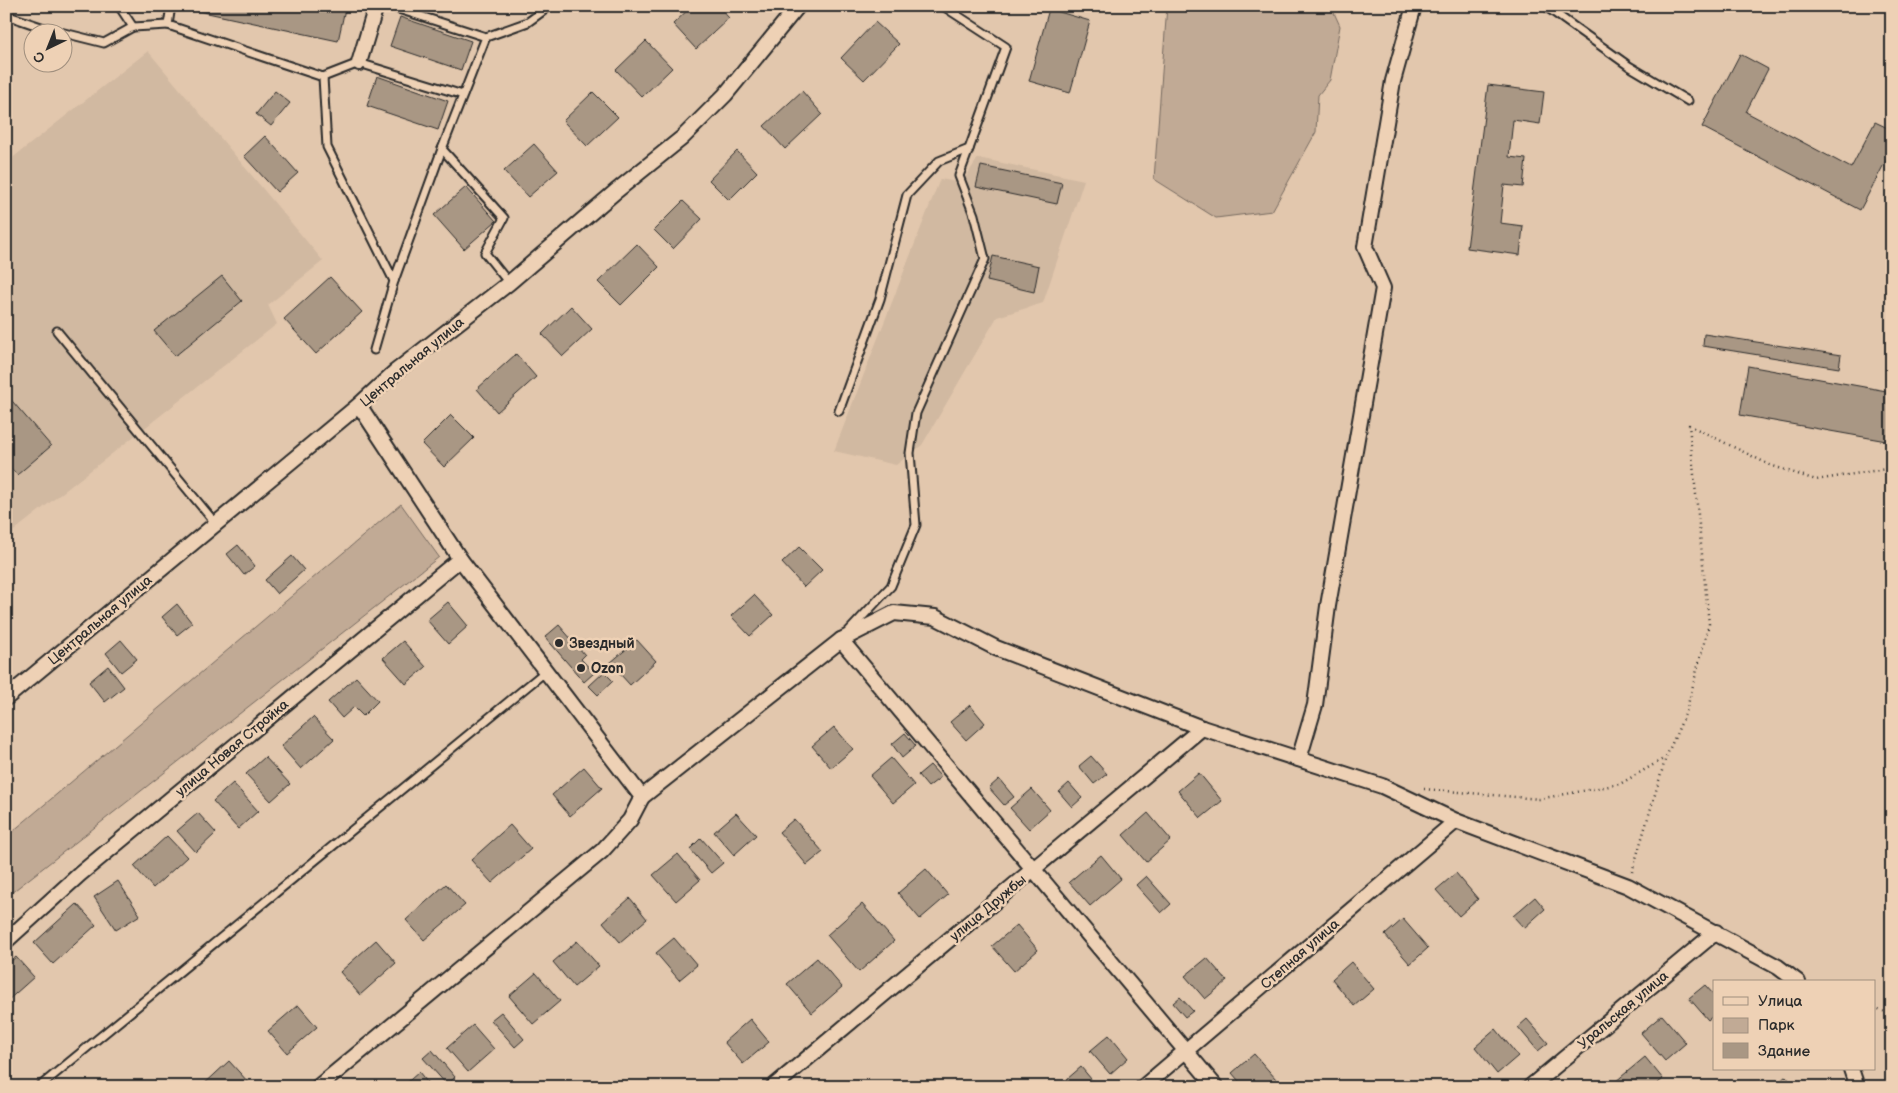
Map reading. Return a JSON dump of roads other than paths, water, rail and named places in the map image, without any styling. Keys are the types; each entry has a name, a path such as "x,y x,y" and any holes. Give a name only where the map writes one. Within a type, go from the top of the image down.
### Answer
{"street":[{"path":"359,63 376,6"},
{"name":"Центральная улица","path":"6,698 359,405 396,372 508,283 682,138 724,95 798,6"},
{"path":"1299,759 1315,705 1328,606 1382,288 1365,248 1393,81 1414,6"},
{"path":"359,405 460,558 642,797"},
{"name":"улица Новая Стройка","path":"6,941 80,874 460,558"},
{"path":"318,1087 602,851 630,820 642,797 841,640 894,613 935,617 996,648 1202,728 1382,786 1456,821 1628,886 1778,966 1796,980"},
{"path":"841,640 1216,1087"},
{"name":"улица Дружбы","path":"773,1087 1202,728"},
{"name":"Степная улица","path":"1144,1087 1456,821"},
{"name":"Уральская улица","path":"1530,1087 1716,932"},
{"path":"1851,1070 1857,1087"}],"lane":[{"path":"119,6 133,27"},
{"path":"168,26 171,6"},
{"path":"388,6 486,37 528,22 550,6"},
{"path":"841,640 891,586 916,526 910,453 916,413 985,259 974,216 959,176 1006,48 943,6"},
{"path":"1544,6 1629,66 1688,101"},
{"path":"6,15 44,28 104,43 133,27 168,26 323,77 359,63 463,95"},
{"path":"374,350 394,281 442,149 486,37"},
{"path":"323,77 327,147 394,281"},
{"path":"442,149 504,218 485,253 508,283"},
{"path":"840,411 880,299 908,195 939,162 969,149"},
{"path":"57,331 216,524"},
{"path":"39,1087 546,671"}],"place":[{"name":"Звездный","path":"559,643"},
{"name":"Ozon","path":"581,668"}]}
